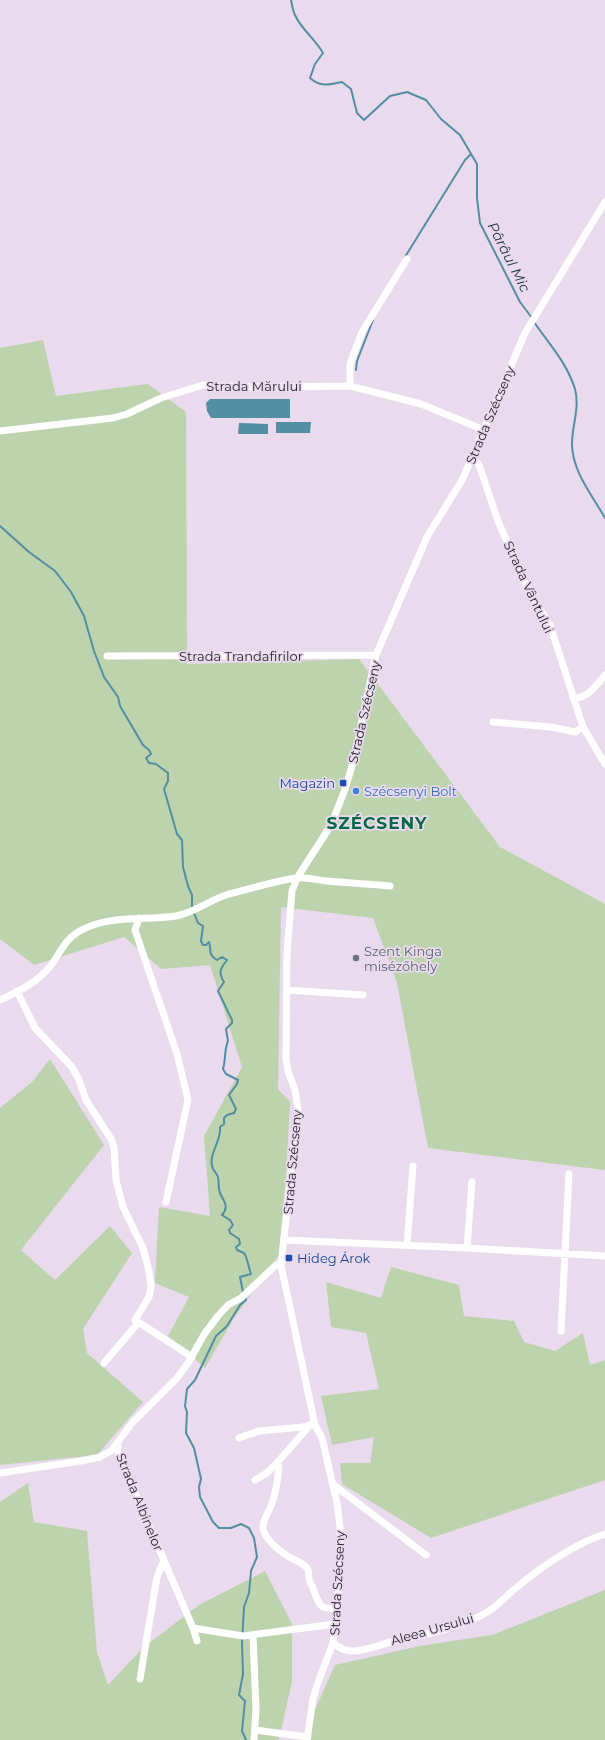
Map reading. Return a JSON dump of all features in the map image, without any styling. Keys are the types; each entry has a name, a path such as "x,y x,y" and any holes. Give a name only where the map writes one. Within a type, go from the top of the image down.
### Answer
{"street":[{"name":"Strada Szécseny","path":"308,1739 313,1699 317,1684 333,1644 340,1575 340,1540 334,1485 322,1438 313,1424 282,1265 298,1109 295,1090 286,1064 287,952 291,899 297,878 330,825 344,792 353,763 376,655 427,537 462,480 524,333 605,202"},
{"path":"350,386 350,364 362,332 407,259"},
{"name":"Strada Mărului","path":"0,431 113,418 128,414 160,398 203,385 267,387 350,386 421,404 484,430"},
{"name":"Strada Vântului","path":"472,457 479,465 498,521 530,594 550,625 583,727 605,764"},
{"name":"Strada Trandafirilor","path":"107,656 376,655"},
{"path":"574,698 590,693 605,675"},
{"path":"493,722 551,727 575,732 583,727"},
{"path":"0,1000 44,974 64,943 79,931 97,923 124,918 176,916 194,911 210,901 226,895 297,878 390,886"},
{"path":"139,918 135,930 177,1054 188,1100 166,1202"},
{"path":"287,990 363,995"},
{"path":"17,991 26,1012 39,1033 72,1067 79,1080 86,1100 114,1146 116,1180 122,1207 143,1248 149,1271 151,1287 149,1297 135,1320 192,1357"},
{"path":"407,1245 413,1166"},
{"path":"561,1331 568,1174"},
{"path":"467,1248 472,1182"},
{"path":"285,1240 605,1256"},
{"path":"0,1473 100,1457 111,1451 132,1423 177,1378 192,1357 205,1333 228,1305 244,1296 276,1265 282,1265"},
{"path":"104,1363 138,1323"},
{"path":"239,1438 259,1431 313,1424"},
{"path":"255,1480 266,1474 313,1424"},
{"name":"Strada Albinelor","path":"118,1443 117,1448 120,1459 193,1628 196,1641"},
{"path":"276,1464 279,1466 277,1486 271,1506 263,1522 264,1532 272,1543 282,1552 299,1561 308,1569 308,1579 317,1601 322,1607 327,1609 337,1608"},
{"path":"334,1485 426,1555"},
{"name":"Aleea Ursului","path":"333,1644 338,1648 346,1650 361,1650 419,1636 474,1618 494,1608 515,1588 539,1570 586,1542 605,1534"},
{"name":"Strada Albinelor","path":"140,1679 157,1577 164,1560"},
{"path":"193,1628 243,1636 254,1636 306,1627 335,1624"},
{"path":"254,1636 256,1709 254,1740"},
{"path":"255,1730 308,1739"}],"green space":[{"path":"43,340 56,396 148,384 186,412 187,664 359,659 500,847 605,904 605,1170 428,1148 397,983 373,918 281,907 278,1089 290,1102 286,1177 279,1255 234,1318 205,1368 168,1336 189,1297 155,1283 159,1207 210,1216 204,1136 242,1067 210,965 161,969 124,937 34,965 0,939 0,348"},
{"path":"50,1059 104,1145 21,1250 55,1280 110,1226 132,1253 83,1329 87,1353 143,1402 97,1455 0,1465 0,1108 33,1081"},
{"path":"391,1267 459,1285 464,1316 514,1321 524,1342 555,1351 583,1333 590,1365 605,1360 605,1480 431,1538 342,1484 340,1463 370,1463 374,1437 332,1445 321,1396 379,1389 366,1333 331,1327 326,1282 381,1298"},
{"path":"28,1483 34,1522 87,1531 97,1652 108,1685 144,1647 199,1605 265,1571 292,1624 292,1681 279,1740 0,1740 0,1502"},
{"path":"605,1590 605,1740 310,1740 313,1714 335,1665 420,1646 492,1635"}],"water":[{"path":"210,399 290,399 290,418 211,418 207,411 206,403"},
{"path":"276,422 311,422 310,433 276,433"},
{"path":"239,423 268,424 268,434 238,434"}],"waterway":[{"name":"Pârâul Mic","path":"291,0 298,20 323,53 315,64 310,78 321,84 342,82 351,89 357,113 364,120 390,96 407,92 426,100 441,119 460,135 477,164 477,198 480,223 520,302 532,318"},
{"path":"405,257 465,160 471,154"},
{"path":"356,370 357,361 373,320"},
{"name":"Pârâul Mic","path":"534,322 557,354 572,380 577,403 572,437 575,464 605,518"},
{"path":"0,526 29,552 55,571 71,592 84,616 94,651 104,677 118,697 120,706 143,745 151,754 146,758 149,763 156,764 168,773 168,781 164,789 177,834 182,840 183,867 192,895 192,909"},
{"path":"194,913 198,923 203,926 201,941 203,945 206,945 209,942 212,956 217,960 222,957 227,960 220,973 224,982 218,991 232,1020 232,1023 226,1029 228,1041 223,1069 226,1074 238,1080 237,1084 229,1095 236,1109 234,1113 227,1115 224,1118 224,1124 220,1127 219,1138 213,1153 212,1164 218,1177 219,1191 226,1206 222,1215 230,1220 233,1225 229,1230 230,1233 239,1239 240,1244 236,1247 237,1250 244,1253 251,1274 240,1277 243,1292"},
{"path":"245,1296 246,1300 240,1305 227,1326 216,1336 195,1380 187,1389 185,1406 187,1412 186,1433 194,1448 201,1479 199,1487 200,1497 213,1522 219,1528 231,1528 241,1524 249,1528 254,1538 257,1557 251,1571 249,1593 244,1607 242,1643 243,1674 239,1695 245,1701 242,1731 246,1740"}],"place":[{"name":"Magazin","path":"343,783"},
{"name":"Szécsenyi Bolt","path":"356,791"},
{"name":"Szent Kinga misézőhely","path":"356,958"},
{"name":"Hideg Árok","path":"289,1258"}],"district":[{"name":"SZÉCSENY","path":"377,823"}]}
